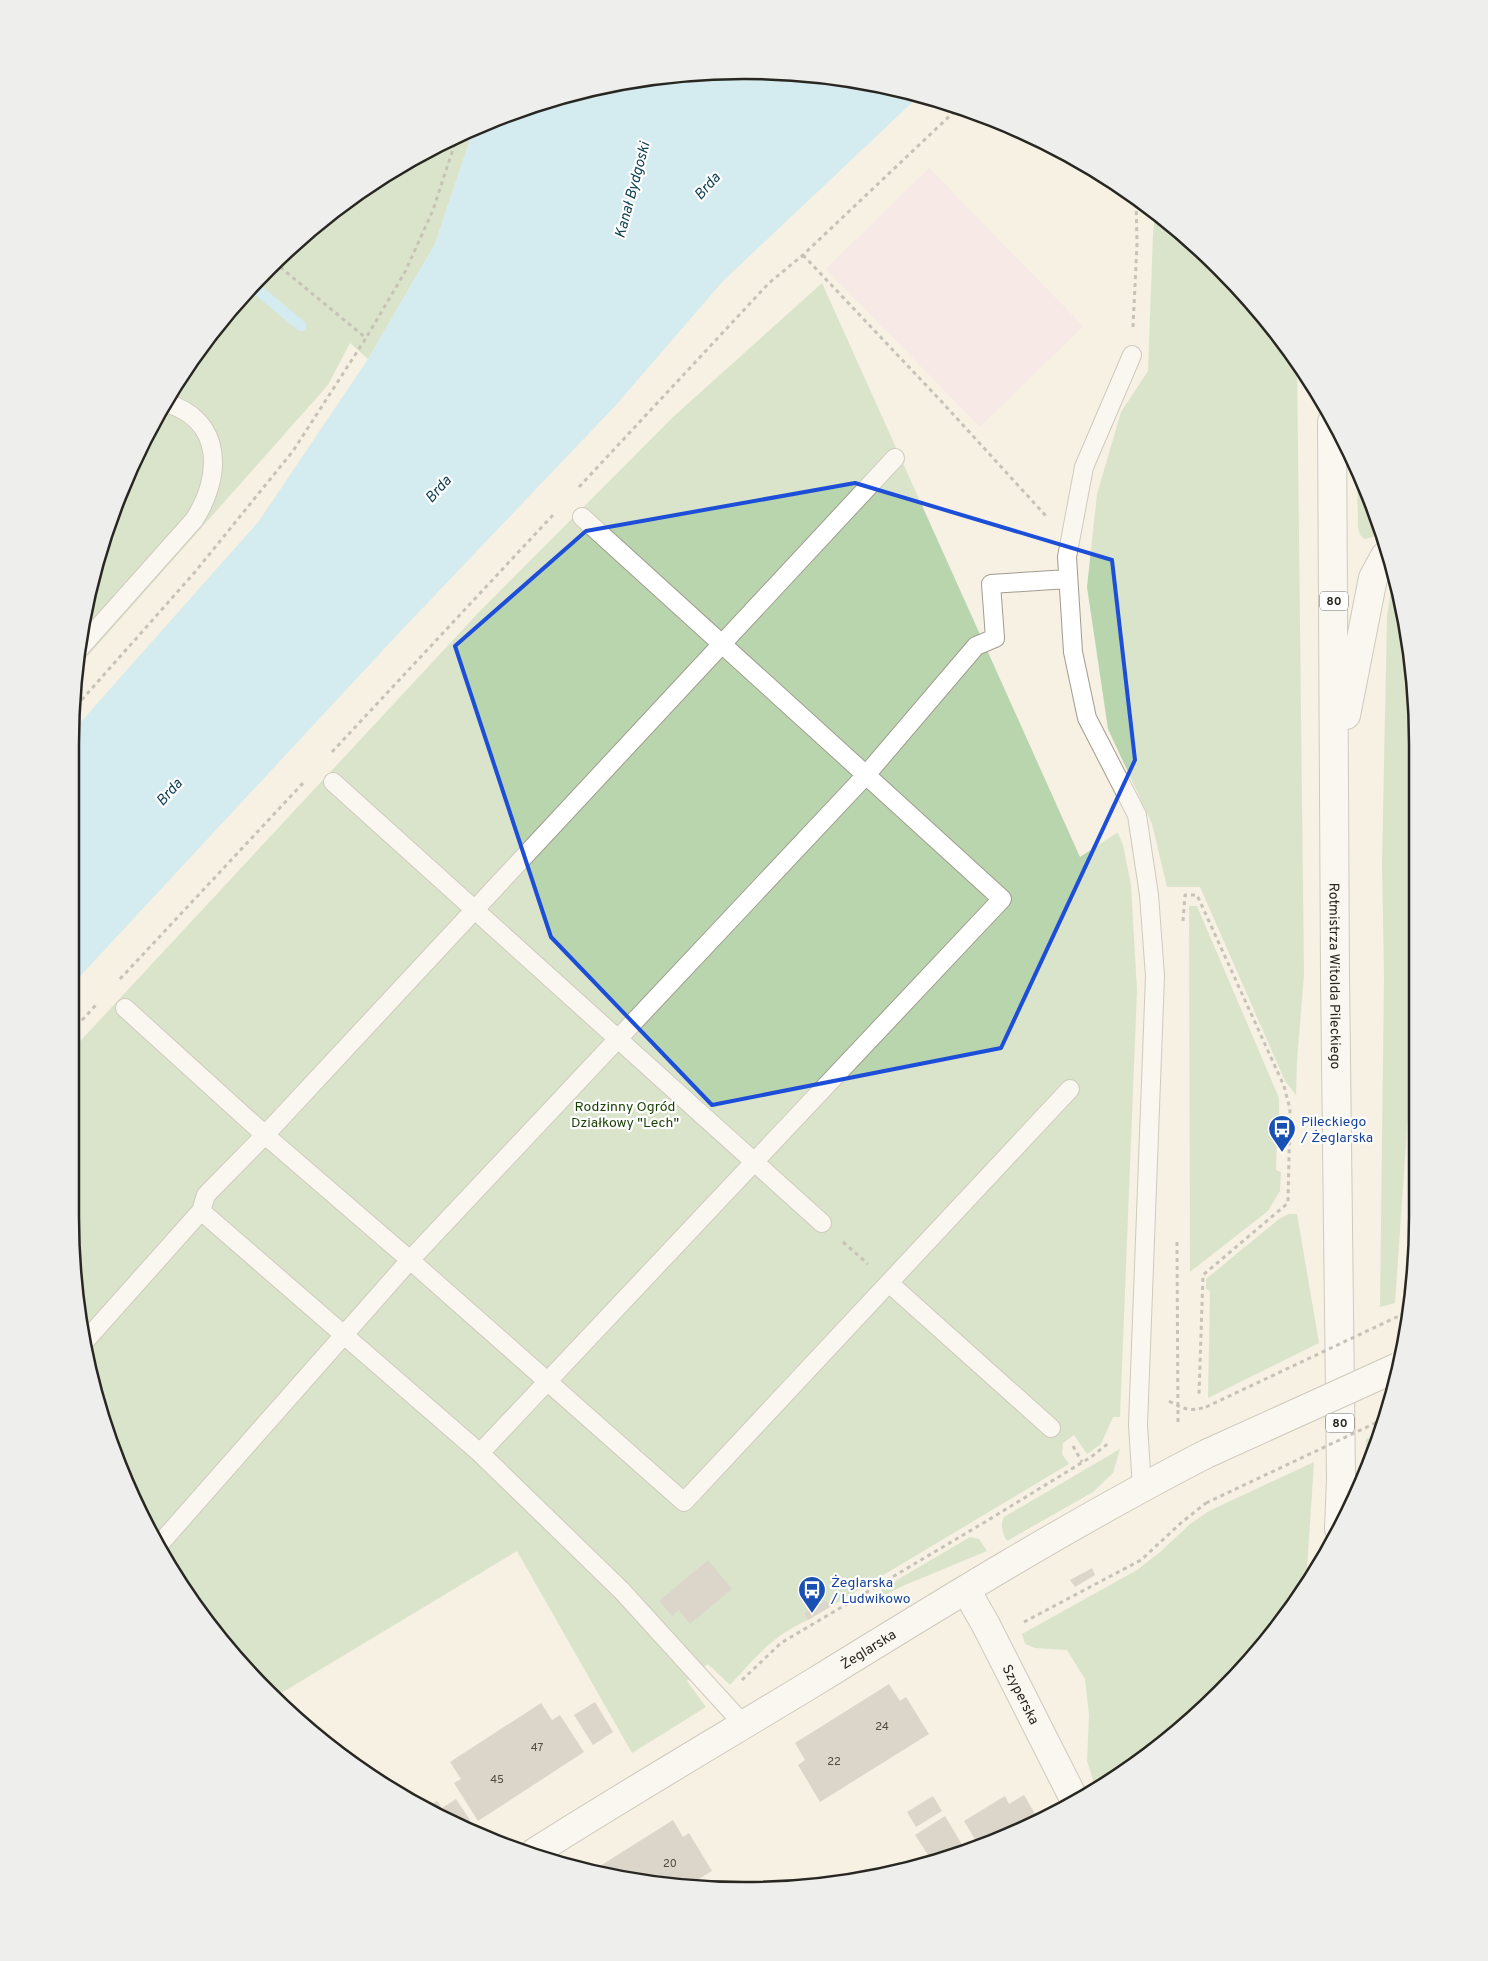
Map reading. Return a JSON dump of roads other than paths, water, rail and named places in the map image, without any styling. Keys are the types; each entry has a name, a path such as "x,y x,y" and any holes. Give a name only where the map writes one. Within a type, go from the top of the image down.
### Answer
{"main road":[{"name":"Rotmistrza Witolda Pileckiego","path":"1332,433 1341,1479 1340,1514"},
{"path":"1334,780 1373,578 1383,559"},
{"name":"Żeglarska","path":"539,1850 966,1590 1142,1488 1206,1454 1391,1369"},
{"name":"Szyperska","path":"966,1590 986,1624 1072,1796"}],"lane":[{"path":"1132,355 1084,467 1067,557 1073,652 1087,718 1137,815 1149,895 1155,976 1138,1425 1142,1488"},
{"path":"87,640 194,520 204,504 210,488 212,454 211,441 206,430 188,413 172,405"},
{"path":"90,1336 201,1211 206,1195 265,1135 895,458"},
{"path":"480,1453 1002,899 582,517"},
{"path":"163,1540 410,1260 866,775 976,646 995,638 992,584 1068,579"},
{"path":"333,782 822,1223"},
{"path":"125,1008 265,1135 410,1260 684,1502 1070,1089"},
{"path":"201,1211 480,1453 622,1591 743,1724"},
{"path":"888,1283 1052,1428"}],"water":[{"path":"744,79 788,80 831,84 914,101 723,281 616,405 398,634 79,977 79,723 259,521 368,359 435,244 471,137 530,114 572,101 657,84 700,80"}],"waterway":[{"path":"258,290 301,326"}],"place":[{"name":"Pileckiego / Żeglarska","path":"1282,1153"},
{"name":"Żeglarska / Ludwikowo","path":"812,1614"}],"water label":[{"name":"Brda","path":"707,186"},
{"name":"Kanał Bydgoski","path":"632,190"},
{"name":"Brda","path":"438,489"},
{"name":"Brda","path":"169,792"}],"park label":[{"name":"Rodzinny Ogród Działkowy \"Lech\"","path":"625,1114"}]}
